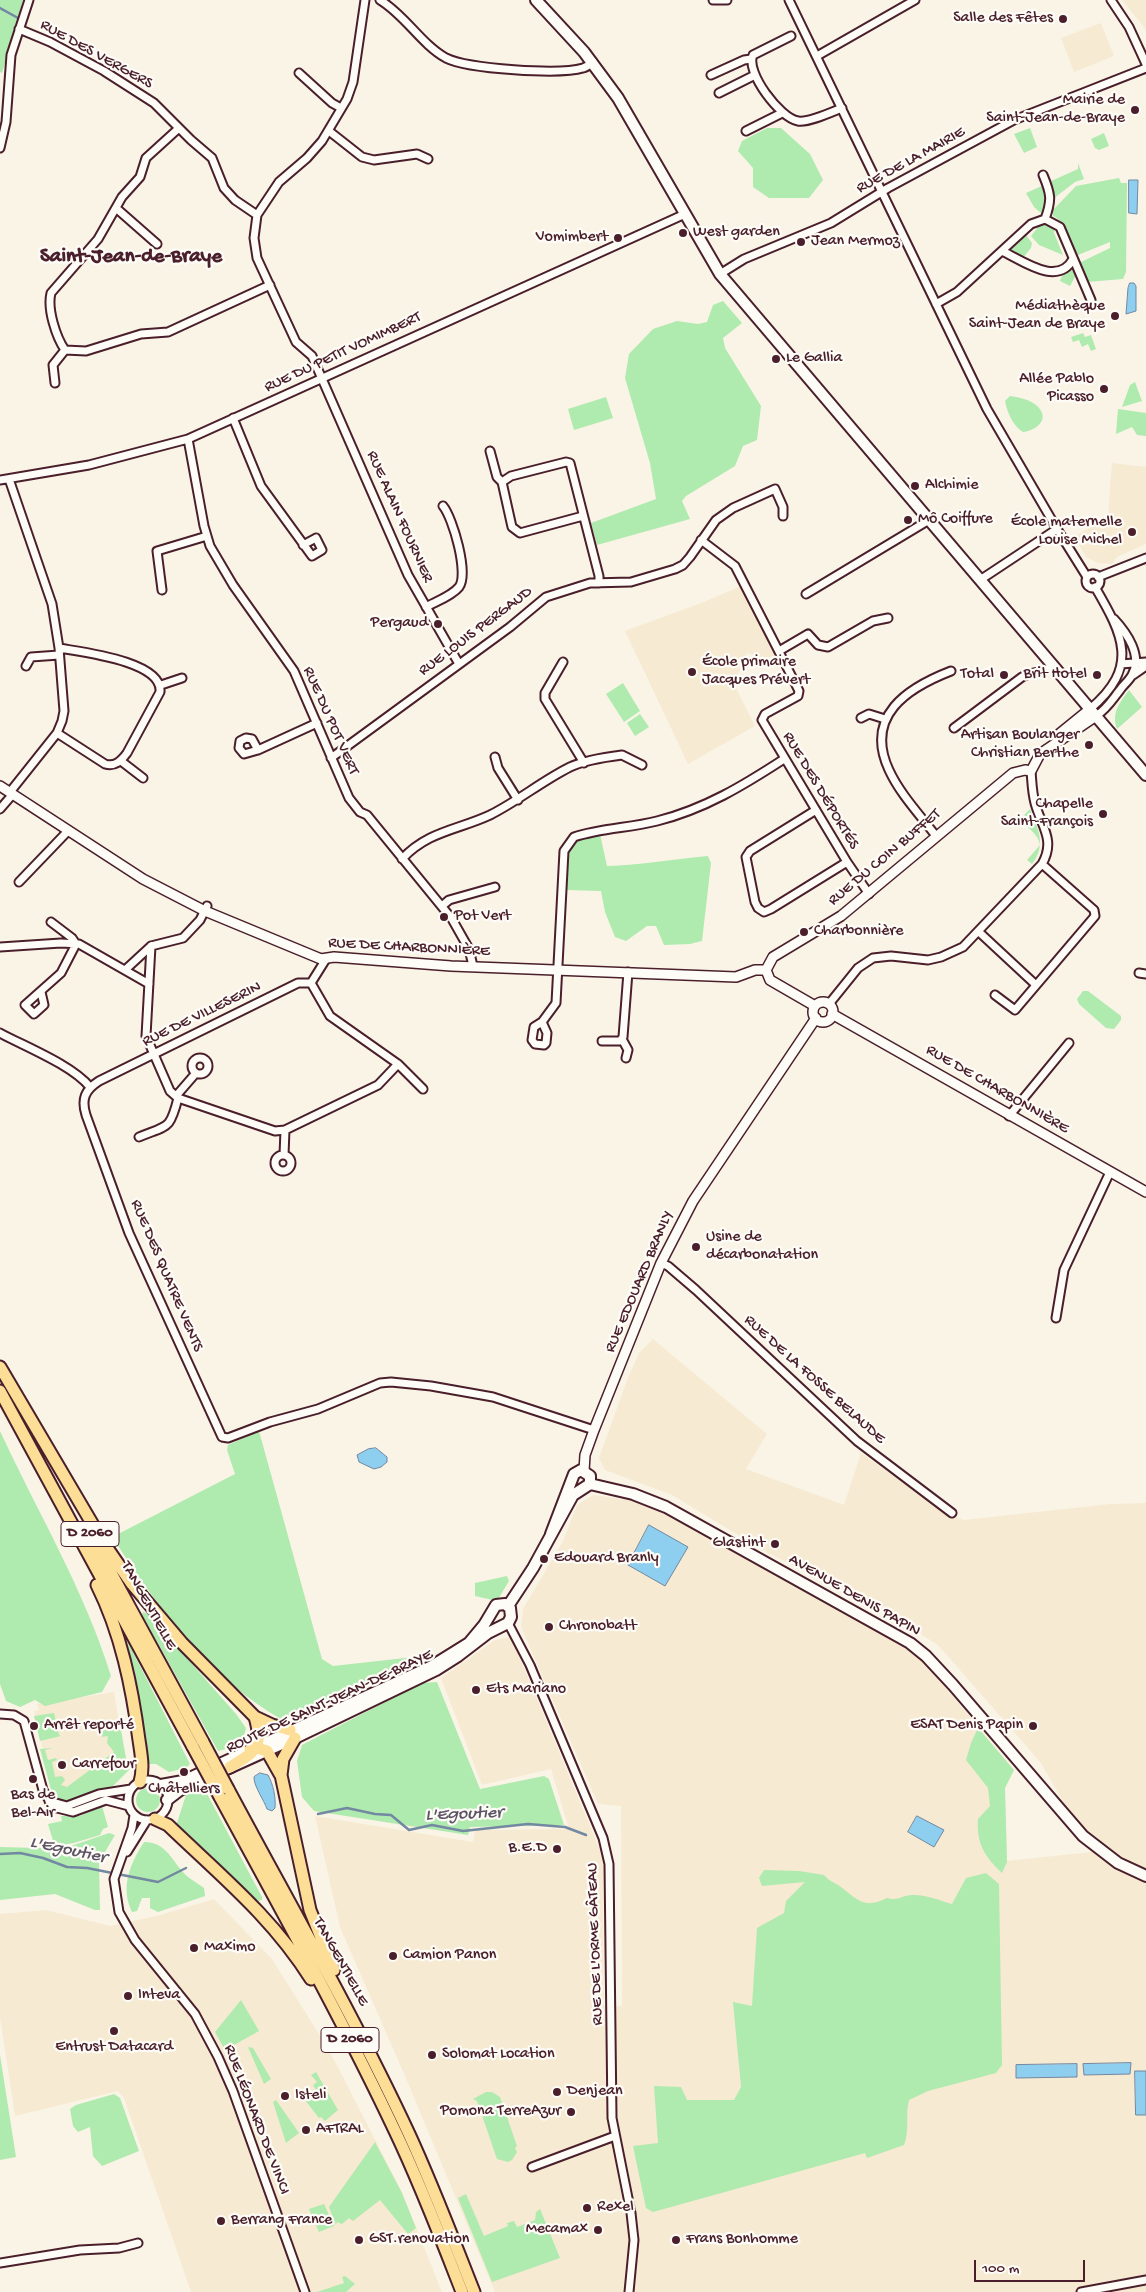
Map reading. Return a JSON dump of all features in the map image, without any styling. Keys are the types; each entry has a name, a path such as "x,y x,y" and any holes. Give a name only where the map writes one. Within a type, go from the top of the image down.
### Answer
{"highway":[{"name":"D 2060","path":"0,1366 7,1380"},
{"path":"7,1380 103,1542 132,1584 182,1643 255,1717 293,1734 283,1759 281,1775"},
{"name":"TANGENTIELLE","path":"7,1380 198,1745"},
{"name":"D 2060","path":"0,1391 44,1474 224,1793"},
{"path":"44,1474 99,1588 121,1649 137,1727 142,1768 135,1785"},
{"path":"230,1767 257,1749 258,1728 255,1717"},
{"path":"257,1749 277,1765 281,1775 310,1910 327,1956 345,1992 356,2026"},
{"name":"TANGENTIELLE","path":"224,1793 356,2026 410,2136 474,2292"},
{"name":"TANGENTIELLE","path":"224,1793 376,2091 425,2199 462,2292"},
{"path":"151,1819 168,1825 253,1905 285,1940 322,1997 376,2091"}],"main road":[{"path":"536,0 593,62 618,98 720,274 1146,775"},
{"path":"508,1606 533,1568 573,1495 586,1487 590,1476 584,1470 576,1472 572,1479 551,1534"},
{"path":"572,1479 576,1488 586,1487"},
{"name":"AVENUE DENIS PAPIN","path":"586,1487 633,1494 666,1507 910,1643 926,1656 953,1686 1083,1836 1118,1863 1146,1876"},
{"path":"498,1604 508,1606 512,1614 505,1624 493,1622 490,1613 493,1607 498,1604"},
{"name":"ROUTE DE SAINT-JEAN-DE-BRAYE","path":"293,1734 442,1660 469,1643 484,1625 490,1613"},
{"name":"ROUTE DE SAINT-JEAN-DE-BRAYE","path":"161,1785 183,1781 436,1670 505,1624"},
{"name":"ROUTE DE SAINT-JEAN-DE-BRAYE","path":"167,1800 180,1790 230,1767"}],"street":[{"path":"0,148 6,122 11,55 28,0"},
{"path":"257,216 273,189 306,158 329,131 347,99 353,82 365,0"},
{"path":"380,0 434,50 456,62 472,66 549,70 581,68 593,62"},
{"path":"713,0 727,0"},
{"path":"789,0 881,193 988,409 1057,529 1087,576 1087,585 1095,587 1111,615 1130,641 1136,656 1133,675"},
{"path":"816,56 915,0"},
{"path":"1111,0 1129,27 1146,66"},
{"name":"RUE DES VERGERS","path":"19,29 96,67 146,96 212,158 224,188 234,200 257,216"},
{"path":"711,75 744,60 751,59 753,55 792,36"},
{"path":"751,59 755,75 770,100 790,119 800,122 842,108"},
{"name":"RUE DE LA MAIRIE","path":"720,274 744,259 800,238 831,223 881,193 1021,117 1146,66"},
{"path":"299,73 341,108"},
{"path":"719,93 755,75"},
{"path":"746,131 782,113"},
{"path":"65,350 56,333 50,300 51,293 98,239 122,197 140,177 146,158 179,128"},
{"path":"329,131 362,156 374,160 417,154 428,160"},
{"path":"1043,176 1050,192 1050,203 1045,219"},
{"path":"116,208 157,244"},
{"name":"RUE DU PETIT VOMIMBERT","path":"0,480 89,465 188,439 685,214"},
{"name":"RUE ALAIN FOURNIER","path":"257,216 254,238 255,252 296,342 312,356 408,575 459,664"},
{"path":"936,304 957,292 1004,252 1030,225 1045,219 1060,227 1090,300"},
{"path":"1004,252 1045,272 1053,273 1070,265 1073,260"},
{"path":"65,350 86,351 141,334 168,332 270,285"},
{"path":"55,383 54,365 65,350"},
{"path":"233,418 261,486 303,545"},
{"name":"RUE DU POT VERT","path":"188,439 210,546 232,585 294,671 349,798 360,812 366,815 452,919 469,949 473,966"},
{"path":"490,451 498,480 502,482 512,528 515,531 520,532 583,516"},
{"path":"502,482 512,476 570,463 599,583"},
{"path":"0,809 57,733 64,717 59,652 52,604 10,479"},
{"name":"RUE LOUIS PERGAUD","path":"331,758 510,627 546,596 590,583 631,582 683,566 710,526 733,508 775,489 783,507 783,516"},
{"path":"426,607 458,588 463,577 461,558 449,512 443,506"},
{"path":"806,594 929,520"},
{"path":"980,580 1057,529"},
{"path":"162,590 157,551 207,536"},
{"path":"701,540 735,566 779,651 808,634 818,645 828,646 873,621 888,618"},
{"path":"1098,577 1146,558"},
{"path":"1087,576 1093,574 1098,577"},
{"path":"1095,587 1098,584 1098,577"},
{"path":"829,1004 858,968 873,958 890,956 921,960 941,957 963,947 1042,864 1048,848 1048,840 1035,804 1028,770 1040,754 1093,713 1112,688 1121,664 1121,643 1111,615"},
{"name":"RUE DES DÉPORTÉS","path":"779,651 794,680 798,694 765,714 762,720 765,728 847,862 869,894"},
{"path":"26,666 31,658 59,652 125,661 152,674 161,685 160,692 120,761 110,765 105,764 57,733"},
{"path":"564,662 544,693 545,699 584,763"},
{"path":"1121,664 1146,662"},
{"path":"954,728 1022,677 1044,672 1052,666"},
{"path":"1093,713 1105,710 1133,675 1146,666"},
{"path":"936,836 895,781 888,768 882,737 885,719 902,696 926,680 951,671"},
{"path":"161,685 182,678"},
{"path":"860,718 869,714 885,719"},
{"path":"258,750 317,723"},
{"path":"402,859 412,849 434,835 478,820 518,800 571,767 622,755 642,765"},
{"path":"495,757 498,768 518,800"},
{"path":"542,1022 556,1003 564,851 574,836 656,822 686,813 740,787 784,759"},
{"path":"120,761 143,778"},
{"name":"RUE DU COIN BUFFET","path":"766,970 769,962 776,954 842,916 1013,773 1028,770"},
{"name":"RUE DE CHARBONNIÈRE","path":"0,786 143,879 321,959 334,957 473,966 736,977 755,970 766,970"},
{"path":"816,810 750,851 746,857 755,902 758,908 764,912 772,909 847,862"},
{"path":"19,882 68,832"},
{"path":"995,995 1015,1010 1096,913 1042,864"},
{"path":"442,906 449,900 495,887"},
{"path":"125,970 150,946 183,938 200,920 206,908"},
{"path":"52,922 72,938 76,944"},
{"path":"979,932 1036,985"},
{"path":"0,946 76,944 149,984"},
{"path":"41,992 61,973 76,944"},
{"path":"150,946 146,1036 170,1091 177,1097 275,1131 285,1130 378,1085 398,1064"},
{"path":"326,959 311,983 330,1016 398,1064 423,1089"},
{"path":"766,970 770,980 815,1006"},
{"path":"626,1058 628,1050 622,1039 628,972"},
{"name":"RUE DE VILLESERIN","path":"84,1095 90,1087 298,983 311,983"},
{"path":"820,1003 829,1004 832,1014 829,1019 824,1022 816,1018 813,1012 815,1006 820,1003"},
{"name":"RUE DE CHARBONNIÈRE","path":"832,1014 904,1053 1009,1116 1146,1192"},
{"name":"RUE EDOUARD BRANLY","path":"584,1470 585,1456 594,1430 662,1263 693,1200 816,1018"},
{"path":"0,1033 60,1064 83,1078 90,1087"},
{"path":"602,1041 622,1039"},
{"path":"1009,1116 1069,1043"},
{"path":"139,1138 169,1125 174,1117 177,1097 196,1073"},
{"name":"RUE DES QUATRE VENTS","path":"84,1095 83,1104 86,1115 129,1232 222,1437 228,1438 270,1422 318,1409 380,1383 392,1382 431,1386 493,1397 594,1430"},
{"path":"284,1155 285,1130"},
{"path":"1056,1318 1064,1270 1110,1172"},
{"name":"RUE DE LA FOSSE BELAUDE","path":"662,1263 696,1290 857,1440 952,1513"},
{"name":"RUE DE L'ORME GÂTEAU","path":"505,1624 534,1674 603,1838 609,1864 612,2118 631,2213 634,2240 629,2292"},
{"path":"0,1714 14,1715 24,1721 43,1790 53,1807 67,1812 79,1810 106,1800 129,1806"},
{"path":"49,1801 68,1806 99,1794 151,1780 161,1785 167,1800 164,1812 151,1819 134,1814 128,1800 135,1785"},
{"name":"RUE LÉONARD DE VINCI","path":"134,1814 132,1828 114,1878 116,1902 128,1929 186,2002 206,2032 218,2056 233,2091 304,2292"},
{"name":"RUE LÉONARD DE VINCI","path":"117,1868 151,1819"},
{"path":"532,2167 615,2136"},
{"path":"0,2263 80,2250 119,2248 138,2243"},
{"path":"1081,2292 1146,2280"}],"shaded area":[{"path":"1122,0 1146,0 1146,30 1144,27"},
{"path":"1101,23 1114,56 1074,72 1061,38"},
{"path":"1112,463 1146,467 1146,544 1117,557 1112,564 1098,563 1086,557 1074,537 1108,516"},
{"name":"École primaire Jacques Prévert","path":"741,586 777,654 767,659 747,653 734,684 755,726 688,764 625,631 704,602"},
{"path":"653,1339 767,1434 746,1469 844,1505 861,1453 949,1515 964,1520 1110,1504 1146,1503 1146,2292 495,2292 405,2076 340,1927 315,1816 473,1842 475,1830 569,1829 551,1769 482,1785 441,1678 495,1640 511,1637 603,1857 604,2006 622,2006 621,1806 598,1804 521,1627 523,1609 563,1541 577,1505 593,1495 630,1500 656,1507 901,1641 926,1664 1014,1770 1005,1788 1007,1861 1091,1852 1041,1763 938,1645 874,1605 768,1553 672,1495 605,1470 599,1458 626,1383 639,1353"},
{"path":"114,1692 125,1761 53,1794 34,1711 39,1710 37,1704"},
{"path":"214,1899 272,1959 329,2050 402,2192 442,2292 191,2292 124,2098 118,2091 15,2116 0,2017 0,1914 46,1910 110,1926 160,1915"}],"green space":[{"path":"0,0 23,0 2,73 0,72"},
{"path":"767,128 781,128 810,154 823,180 809,198 769,198 753,187 753,168 738,151 742,141"},
{"path":"1030,128 1037,147 1024,153 1014,134"},
{"path":"1104,133 1109,146 1099,150 1095,148 1091,139"},
{"path":"1078,163 1084,179 1075,182 1053,199 1049,182 1078,169"},
{"path":"1119,178 1121,183 1127,183 1126,272 1123,279 1087,282 1080,267 1081,262 1110,248 1110,242 1078,255 1066,228 1059,219 1053,216 1053,210 1076,186"},
{"path":"1044,185 1047,200 1042,214 1034,207 1026,193"},
{"path":"1042,222 1055,227 1054,233 1063,255 1039,245 1031,236"},
{"path":"1026,235 1032,243 1031,248 1022,259 1010,253 1010,250"},
{"path":"1071,267 1077,273 1070,286 1060,281 1065,269"},
{"path":"723,301 742,323 723,338 725,348 761,406 757,440 743,446 735,466 686,496 682,501 690,519 597,545 591,523 656,499 650,463 625,378 629,354 653,329 677,321 698,324 707,322 713,305"},
{"path":"1083,333 1085,337 1091,335 1096,349 1091,351 1088,344 1082,347 1079,340 1073,342 1071,337"},
{"path":"1135,382 1142,401 1122,407 1130,385"},
{"path":"1010,396 1026,399 1036,405 1042,413 1042,421 1032,430 1023,432 1019,429 1011,418 1006,405 1005,401"},
{"path":"606,397 613,418 574,430 568,409"},
{"path":"1118,409 1146,413 1146,436 1137,435 1132,427 1116,434"},
{"path":"623,683 640,711 624,722 606,694"},
{"path":"1129,690 1142,707 1117,729 1115,723 1116,713"},
{"path":"640,714 649,727 635,736 627,723"},
{"path":"1030,809 1040,837 1040,845 1035,835 1020,820 1024,823 1028,820 1024,815"},
{"path":"600,834 607,866 708,856 711,863 702,941 690,944 664,945 656,926 647,926 626,941 615,937 605,912 601,891 567,890 568,856 573,844 582,837"},
{"path":"1040,845 1037,857 1032,864 1027,860"},
{"path":"1083,991 1088,991 1121,1016 1121,1020 1114,1029 1106,1028 1079,1004 1077,999"},
{"path":"0,1431 88,1613 111,1676 102,1692 45,1706 35,1700 20,1707 6,1701 0,1684"},
{"path":"259,1431 322,1659 333,1666 414,1657 416,1663 283,1720 257,1704 233,1685 188,1641 149,1591 115,1541 120,1533 235,1474 227,1450 228,1445"},
{"path":"507,1576 509,1581 497,1601 475,1596 475,1583"},
{"path":"143,1612 148,1614 236,1714 246,1728 243,1739 226,1749 218,1751 142,1615"},
{"path":"118,1623 190,1764 186,1768 169,1772 156,1764 146,1764"},
{"path":"437,1682 480,1789 544,1776 549,1779 564,1825 470,1827 468,1835 314,1811 302,1797 297,1761 302,1745 422,1683"},
{"path":"54,1713 59,1735 61,1736 40,1741 34,1716"},
{"path":"111,1725 114,1729 121,1730 126,1758 125,1765 131,1768 113,1786 68,1802 60,1801 53,1797 40,1749 53,1748 45,1750 48,1760 56,1758 57,1760 52,1762 55,1777 62,1776 65,1780 61,1785 67,1787 114,1752 107,1743 108,1736 102,1737 103,1726"},
{"path":"978,1728 1014,1770 1005,1788 1007,1862 1002,1873 986,1855 980,1842 978,1819 990,1806 988,1788 966,1760"},
{"path":"148,1788 157,1791 160,1800 157,1809 148,1812 139,1809 136,1800 139,1791"},
{"path":"196,1791 206,1792 262,1900 257,1901 176,1826 186,1795"},
{"path":"102,1806 108,1827 103,1829 100,1835 74,1843 56,1846 54,1844 48,1824 62,1821 61,1816 80,1816"},
{"path":"109,1833 115,1835 99,1862 100,1910 95,1910 55,1894 0,1900 0,1847 39,1848 71,1846"},
{"path":"144,1842 152,1843 164,1849 188,1877 204,1888 205,1896 158,1912 150,1908 150,1898 142,1898 137,1911 132,1912 127,1894 128,1876"},
{"path":"764,1870 799,1871 824,1875 857,1900 867,1903 887,1898 894,1899 921,1895 952,1904 966,1878 986,1873 999,1884 1002,2065 996,2073 928,2091 909,2100 907,2134 904,2145 867,2158 865,2153 653,2212 646,2208 633,2146 658,2143 654,2086 681,2087 687,2100 734,2100 741,2087 733,2002 752,2006 757,1928 784,1913 786,1901 805,1882 762,1886 759,1878"},
{"path":"241,2000 259,2031 225,2050 215,2032"},
{"path":"248,2047 253,2048 271,2079 264,2084"},
{"path":"0,2055 16,2157 0,2160"},
{"path":"316,2072 338,2110 325,2121 321,2117 319,2118 301,2095 308,2090 312,2098 318,2093 313,2085 317,2082 311,2075"},
{"path":"486,2092 492,2092 500,2097 517,2146 515,2148 517,2152 512,2160 508,2162 497,2159 477,2101 473,2099"},
{"path":"114,2094 120,2098 139,2151 102,2166 93,2156 90,2127 78,2132 73,2126 70,2109 76,2105"},
{"path":"276,2100 299,2133 286,2143 273,2102"},
{"path":"375,2142 402,2193 416,2228 408,2234 380,2200 353,2221 349,2218 342,2224 337,2222 336,2225 329,2207"},
{"path":"466,2194 484,2236 508,2226 507,2223 514,2221 517,2227 535,2220 536,2212 540,2209 560,2258 492,2282 458,2198"},
{"path":"324,2204 334,2226 319,2232 309,2209"},
{"path":"345,2276 355,2284 346,2292 317,2292 344,2283 342,2277"}],"water":[{"path":"1129,180 1138,180 1137,214 1129,213"},
{"path":"1130,283 1134,283 1136,286 1136,311 1126,314 1128,288"},
{"path":"376,1448 387,1457 387,1462 381,1467 374,1469 359,1462 357,1455 368,1449"},
{"path":"649,1525 688,1547 665,1586 628,1565"},
{"path":"260,1773 268,1775 273,1786 275,1808 272,1811 267,1809 255,1784 254,1777"},
{"path":"917,1816 944,1830 934,1847 908,1832"},
{"path":"1131,2063 1130,2074 1084,2075 1083,2064"},
{"path":"1077,2064 1077,2077 1016,2078 1016,2065"},
{"path":"1135,2071 1146,2071 1146,2115 1136,2115"}],"waterway":[{"path":"0,8 18,18"},
{"name":"L'Egoutier","path":"318,1814 347,1808 375,1814 391,1815 409,1830 432,1825 463,1831 528,1824 565,1827 586,1835"},
{"name":"L'Egoutier","path":"0,1854 20,1853 43,1858 67,1867 87,1868 158,1882 186,1868"}],"place":[{"name":"Salle des Fêtes","path":"1063,19"},
{"name":"Mairie de Saint-Jean-de-Braye","path":"1135,110"},
{"name":"West garden","path":"683,233"},
{"name":"Vomimbert","path":"618,238"},
{"name":"Jean Mermoz","path":"801,242"},
{"name":"Médiathèque Saint-Jean de Braye","path":"1115,316"},
{"name":"Le Gallia","path":"776,359"},
{"name":"Allée Pablo Picasso","path":"1104,389"},
{"name":"Alchimie","path":"915,486"},
{"name":"Mô Coiffure","path":"908,520"},
{"name":"École maternelle Louise Michel","path":"1132,532"},
{"name":"Pergaud","path":"438,624"},
{"name":"École primaire Jacques Prévert","path":"692,672"},
{"name":"Total","path":"1004,675"},
{"name":"Brit Hotel","path":"1097,675"},
{"name":"Artisan Boulanger Christian Berthe","path":"1089,745"},
{"name":"Chapelle Saint-François","path":"1103,814"},
{"name":"Pot Vert","path":"444,917"},
{"name":"Charbonnière","path":"804,932"},
{"name":"Usine de décarbonatation","path":"696,1247"},
{"name":"Glastint","path":"775,1544"},
{"name":"Edouard Branly","path":"544,1559"},
{"name":"Chronobatt","path":"549,1627"},
{"name":"Ets Mariano","path":"476,1690"},
{"name":"Arrêt reporté","path":"34,1726"},
{"name":"ESAT Denis Papin","path":"1033,1726"},
{"name":"Carrefour","path":"62,1765"},
{"name":"Châtelliers","path":"184,1772"},
{"name":"Bas de Bel-Air","path":"33,1779"},
{"name":"B.E.D","path":"557,1849"},
{"name":"Maximo","path":"194,1948"},
{"name":"Camion Panon","path":"393,1956"},
{"name":"Inteva","path":"128,1996"},
{"name":"Entrust Datacard","path":"114,2031"},
{"name":"Solomat Location","path":"432,2055"},
{"name":"Denjean","path":"557,2092"},
{"name":"Isteli","path":"285,2096"},
{"name":"Pomona TerreAzur","path":"571,2112"},
{"name":"AFTRAL","path":"306,2130"},
{"name":"Rexel","path":"587,2208"},
{"name":"Berrang France","path":"221,2221"},
{"name":"Mecamax","path":"598,2230"},
{"name":"GST.renovation","path":"359,2240"},
{"name":"Frans Bonhomme","path":"676,2240"}],"district":[{"name":"Saint-Jean-de-Braye","path":"131,258"}]}
